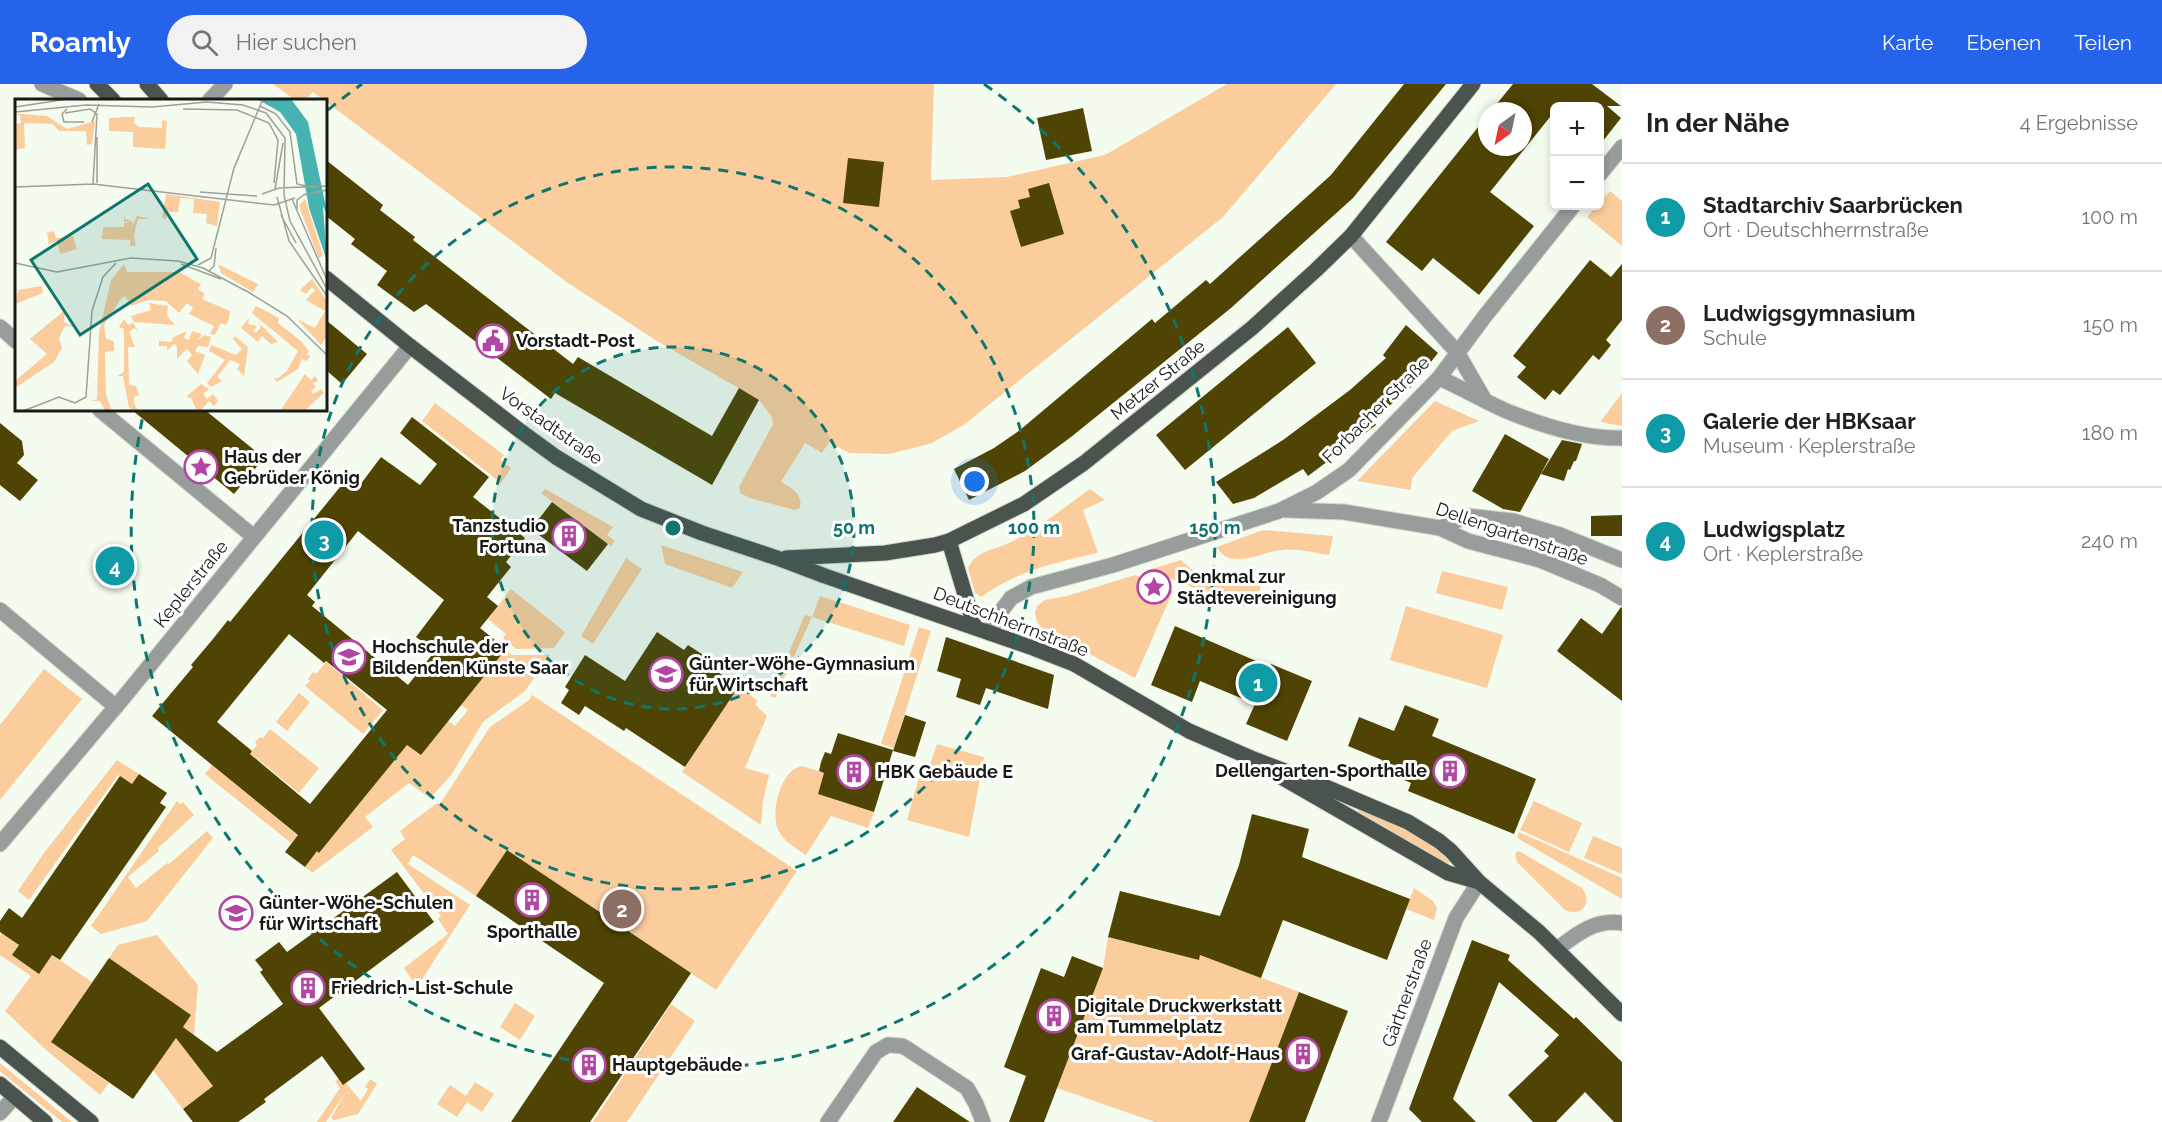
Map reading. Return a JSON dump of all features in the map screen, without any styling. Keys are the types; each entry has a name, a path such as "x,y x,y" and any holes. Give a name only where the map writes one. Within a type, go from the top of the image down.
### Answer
{"main road":[{"path":"97,84 112,99"},
{"path":"147,84 160,99"},
{"name":"Metzer Straße","path":"780,558 876,554 948,541 1024,504 1084,463 1252,328 1351,236 1473,84"},
{"name":"Vorstadtstraße","path":"327,279 410,346 546,450 641,509 702,533 780,558"},
{"path":"948,541 982,631"},
{"name":"Deutschherrnstraße","path":"780,558 1074,664 1190,731 1408,822 1439,841 1479,882 1539,932 1622,1014"},
{"name":"Deutschherrnstraße","path":"1251,758 1448,873 1479,882"},
{"path":"0,1047 91,1122"},
{"path":"0,1084 45,1122"}],"street":[{"path":"42,84 76,99"},
{"path":"211,99 225,84"},
{"path":"1604,168 1622,147"},
{"name":"Forbacher Straße","path":"982,631 1011,598 1032,587 1113,565 1279,511 1317,492 1349,470 1439,378 1570,210"},
{"path":"1351,236 1457,352 1484,399"},
{"path":"0,327 15,339"},
{"name":"Keplerstraße","path":"0,844 116,707 410,346"},
{"path":"1439,378 1515,414 1557,428 1604,438 1622,438"},
{"path":"101,411 254,537"},
{"name":"Dellengartenstraße","path":"1279,511 1344,512 1440,528 1468,541 1540,561 1600,585 1622,598"},
{"path":"1440,528 1467,516 1513,521 1560,535 1622,560"},
{"path":"0,610 116,707"},
{"name":"Gärtnerstraße","path":"1379,1122 1456,918 1479,882"},
{"path":"1557,950 1577,934 1602,922 1622,923"},
{"path":"828,1122 876,1052 888,1045 906,1048 967,1089 983,1122"},
{"path":"0,1113 15,1096"}],"shaded area":[{"path":"273,84 934,84 931,180 1007,177 1105,155 1227,84 1336,84 1223,217 965,424 932,443 890,454 849,453 829,442 822,453 805,443 781,482 793,489 800,499 800,508 795,510 750,498 740,493 739,487 773,424 772,417 759,400 657,341 568,283 327,102 327,99 322,99 313,92 306,99 294,99"},
{"path":"1610,191 1622,201 1622,246 1587,217 1593,210 1604,210 1604,198"},
{"path":"1622,393 1622,426 1600,422"},
{"path":"1435,401 1479,421 1452,431 1412,478 1411,490 1357,481"},
{"path":"435,403 504,455 500,460 511,468 501,483 422,421"},
{"path":"545,489 613,527 607,535 615,541 611,546 541,493"},
{"path":"1090,489 1105,500 1083,510 1098,553 1052,564 1023,574 1008,580 981,597 975,593 968,568 975,558 1029,532"},
{"path":"1263,530 1333,536 1329,555 1288,550 1238,559 1222,554 1217,547"},
{"path":"661,545 743,572 732,588 665,564"},
{"path":"626,558 642,569 593,644 581,636"},
{"path":"1181,560 1200,574 1220,581 1242,581 1265,575 1258,594 1250,591 1244,607 1148,570"},
{"path":"1442,571 1508,587 1502,610 1436,593"},
{"path":"1135,575 1173,591 1135,678 1059,638 1055,629 1043,629 1037,622 1035,613 1037,606 1045,600 1067,596"},
{"path":"511,589 565,632 554,648 516,649 503,638 506,634 488,619"},
{"path":"820,596 910,625 904,646 812,617"},
{"path":"1406,606 1503,635 1487,688 1390,660"},
{"path":"805,615 812,617 775,698 770,696"},
{"path":"919,627 931,631 894,748 881,744"},
{"path":"506,649 512,655 550,655 525,691 483,722 452,774 430,798 409,783 365,817 373,827 312,873 305,867 314,854 295,839 291,843 205,774 212,765 319,853 407,745 421,755 448,721 455,726 468,710 461,705"},
{"path":"326,662 383,710 363,734 305,686 310,681 308,679 313,672 316,674"},
{"path":"44,669 82,699 0,800 0,725"},
{"path":"739,686 758,701 755,704 767,716 745,768 769,775 763,801 761,825 682,772"},
{"path":"299,693 310,702 287,731 276,722"},
{"path":"532,695 797,871 716,990 507,850 476,896 413,855 408,864 470,905 417,987 404,968 448,934 438,919 441,916 391,850 405,839 400,831 437,803 440,804 490,727 529,700"},
{"path":"270,729 319,768 299,793 250,753 257,745 255,742 260,737 263,738"},
{"path":"937,744 984,757 969,837 907,820 919,778 928,770"},
{"path":"117,760 139,774 132,784 118,775 29,900 18,891 44,853"},
{"path":"802,766 825,773 818,794 874,812 868,828 831,816 806,855 787,841 778,830 776,822 775,813 779,792 788,775"},
{"path":"177,801 181,804 183,802 194,815 158,848 159,851 128,877 136,888 167,863 169,864 207,831 213,838 147,921 101,934 91,926"},
{"path":"1534,801 1582,823 1569,852 1520,830"},
{"path":"1360,808 1419,837 1450,861 1447,865 1357,813"},
{"path":"1519,832 1622,878 1622,899 1517,838"},
{"path":"1593,836 1622,848 1622,874 1584,858"},
{"path":"1519,851 1582,888 1586,898 1584,907 1576,912 1565,910 1517,862 1515,853"},
{"path":"1414,888 1433,901 1437,908 1434,920 1406,909"},
{"path":"2,933 19,945 12,955 39,973 52,955 92,982 51,1042 109,1083 100,1095 45,1049 5,1011 31,976 0,955"},
{"path":"157,935 198,985 194,1035 183,1027 191,1015 109,958 118,945"},
{"path":"1108,937 1199,960 1201,953 1206,957 1299,992 1249,1122 1155,1122 1057,1088 1103,968"},
{"path":"515,1003 535,1016 520,1040 500,1027"},
{"path":"671,1004 695,1021 627,1122 593,1122"},
{"path":"177,1036 213,1086 183,1109 153,1070"},
{"path":"0,1063 72,1122 62,1122 0,1071"},
{"path":"339,1079 346,1083 361,1101 368,1089 365,1087 370,1079 377,1084 358,1114 334,1120 331,1118 347,1090 326,1122 317,1122 340,1088 335,1081"},
{"path":"475,1082 494,1094 482,1112 467,1102 457,1117 437,1104 450,1085 466,1096"}],"building":[{"path":"1404,84 1446,84 1353,198 1231,308 1071,437 1025,471 969,500 954,469 994,448 1020,430 1152,319 1155,323 1206,280 1210,284 1331,175"},
{"path":"1513,84 1592,84 1621,106 1607,106 1621,118 1604,140 1604,102 1550,102 1550,117 1532,140 1532,102 1498,102"},
{"path":"1083,108 1092,151 1046,160 1037,118"},
{"path":"1478,127 1478,156 1519,156 1490,192 1534,226 1479,295 1433,258 1422,271 1386,242"},
{"path":"848,158 884,162 879,207 843,203"},
{"path":"327,161 383,205 380,210 415,237 413,240 573,364 578,357 712,436 739,388 759,400 712,485 555,393 551,399 426,304 414,312 377,285 387,271 351,244 355,239 327,217"},
{"path":"1049,183 1064,234 1021,247 1010,211 1020,208 1018,200 1030,197 1028,189"},
{"path":"1590,260 1611,277 1622,264 1622,320 1606,340 1611,345 1599,360 1593,355 1560,395 1553,390 1545,400 1517,377 1526,367 1513,356"},
{"path":"327,321 367,354 342,384 327,371"},
{"path":"1406,325 1438,353 1411,387 1373,420 1376,425 1308,476 1303,469 1254,498 1233,504 1216,482 1283,440 1350,390 1386,358 1383,355"},
{"path":"1288,327 1316,363 1185,470 1156,435"},
{"path":"133,411 206,411 264,458 234,494"},
{"name":"Hochschule der Bildenden Künste Saar","path":"412,417 489,477 473,497 525,538 506,562 511,567 487,597 498,606 480,628 506,649 421,755 407,745 305,867 285,852 298,835 152,716 193,667 191,665 228,620 230,622 349,476 360,485 381,457 420,485 437,464 400,433","holes":["358,531 444,600 416,637 435,651 408,685 312,606 315,602 307,595","289,634 387,710 310,804 250,754 252,751 217,722"]},
{"path":"0,423 22,441 24,455 17,463 38,480 20,501 0,485"},
{"path":"1505,434 1549,459 1520,512 1503,509 1472,491"},
{"path":"1562,440 1582,444 1576,461 1570,470 1568,469 1564,481 1541,474"},
{"name":"Tanzstudio Fortuna","path":"552,502 608,544 587,571 531,529"},
{"path":"1622,515 1622,536 1591,536 1591,516"},
{"path":"1621,607 1622,701 1557,651 1581,618 1602,634"},
{"path":"1175,626 1270,667 1271,664 1312,681 1287,741 1246,724 1255,704 1200,681 1192,702 1151,685"},
{"path":"657,632 684,650 688,645 717,664 713,669 739,686 685,767 626,728 624,731 585,706 579,715 561,703 569,690 565,687 585,655 625,681"},
{"path":"946,637 1054,675 1048,709 986,688 980,705 956,697 961,679 937,671"},
{"name":"Dellengarten-Sporthalle","path":"1405,705 1439,719 1432,736 1536,779 1514,834 1408,791 1411,783 1379,769 1382,760 1348,746 1359,717 1394,731"},
{"path":"905,715 926,722 915,757 893,751"},
{"name":"HBK Gebäude E","path":"838,733 893,750 874,812 818,794 824,773 819,771 821,762 825,752 831,754"},
{"path":"139,774 167,793 160,803 166,807 60,960 52,955 39,974 12,955 19,945 0,932 0,921 9,908 22,918 120,776 132,784"},
{"path":"1252,814 1309,829 1302,857 1410,899 1387,960 1283,920 1261,978 1200,955 1199,960 1108,937 1120,891 1220,916 1239,865"},
{"name":"Hauptgebäude","path":"507,850 691,973 590,1122 511,1122 604,983 476,896"},
{"name":"Friedrich-List-Schule","path":"397,872 434,922 319,1008 365,1069 343,1085 322,1056 264,1099 266,1102 238,1122 193,1122 183,1109 213,1086 176,1038 133,1099 51,1042 109,958 191,1015 183,1027 217,1052 283,1004 260,972 263,970 255,960 279,942 287,952"},
{"path":"1472,940 1510,955 1508,960 1574,1019 1576,1017 1622,1062 1622,1122 1614,1122 1585,1092 1556,1122 1533,1122 1508,1095 1549,1056 1544,1051 1559,1035 1499,982 1453,1099 1476,1122 1422,1122 1409,1109"},
{"name":"Digitale Druckwerkstatt am Tummelplatz","path":"1072,956 1103,968 1044,1122 1009,1122 1026,1076 1004,1067 1041,968 1064,977"},
{"name":"Graf-Gustav-Adolf-Haus","path":"1299,992 1348,1011 1305,1122 1249,1122"},
{"path":"917,1087 970,1122 893,1122"}],"place":[{"name":"Vorstadt-Post","path":"493,341"},
{"name":"Haus der Gebrüder König","path":"201,467"},
{"name":"Tanzstudio Fortuna","path":"569,536"},
{"name":"Galerie der HBKsaar","path":"324,540"},
{"name":"Ludwigsplatz","path":"115,566"},
{"name":"Denkmal zur Städtevereinigung","path":"1154,587"},
{"name":"Hochschule der Bildenden Künste Saar","path":"349,657"},
{"name":"Günter-Wöhe-Gymnasium für Wirtschaft","path":"666,674"},
{"name":"Stadtarchiv Saarbrücken","path":"1258,683"},
{"name":"Dellengarten-Sporthalle","path":"1450,771"},
{"name":"HBK Gebäude E","path":"854,772"},
{"name":"Sporthalle","path":"532,900"},
{"name":"Ludwigsgymnasium","path":"622,909"},
{"name":"Günter-Wöhe-Schulen für Wirtschaft","path":"236,913"},
{"name":"Friedrich-List-Schule","path":"308,988"},
{"name":"Digitale Druckwerkstatt am Tummelplatz","path":"1054,1016"},
{"name":"Graf-Gustav-Adolf-Haus","path":"1303,1054"},
{"name":"Hauptgebäude","path":"589,1065"}]}
